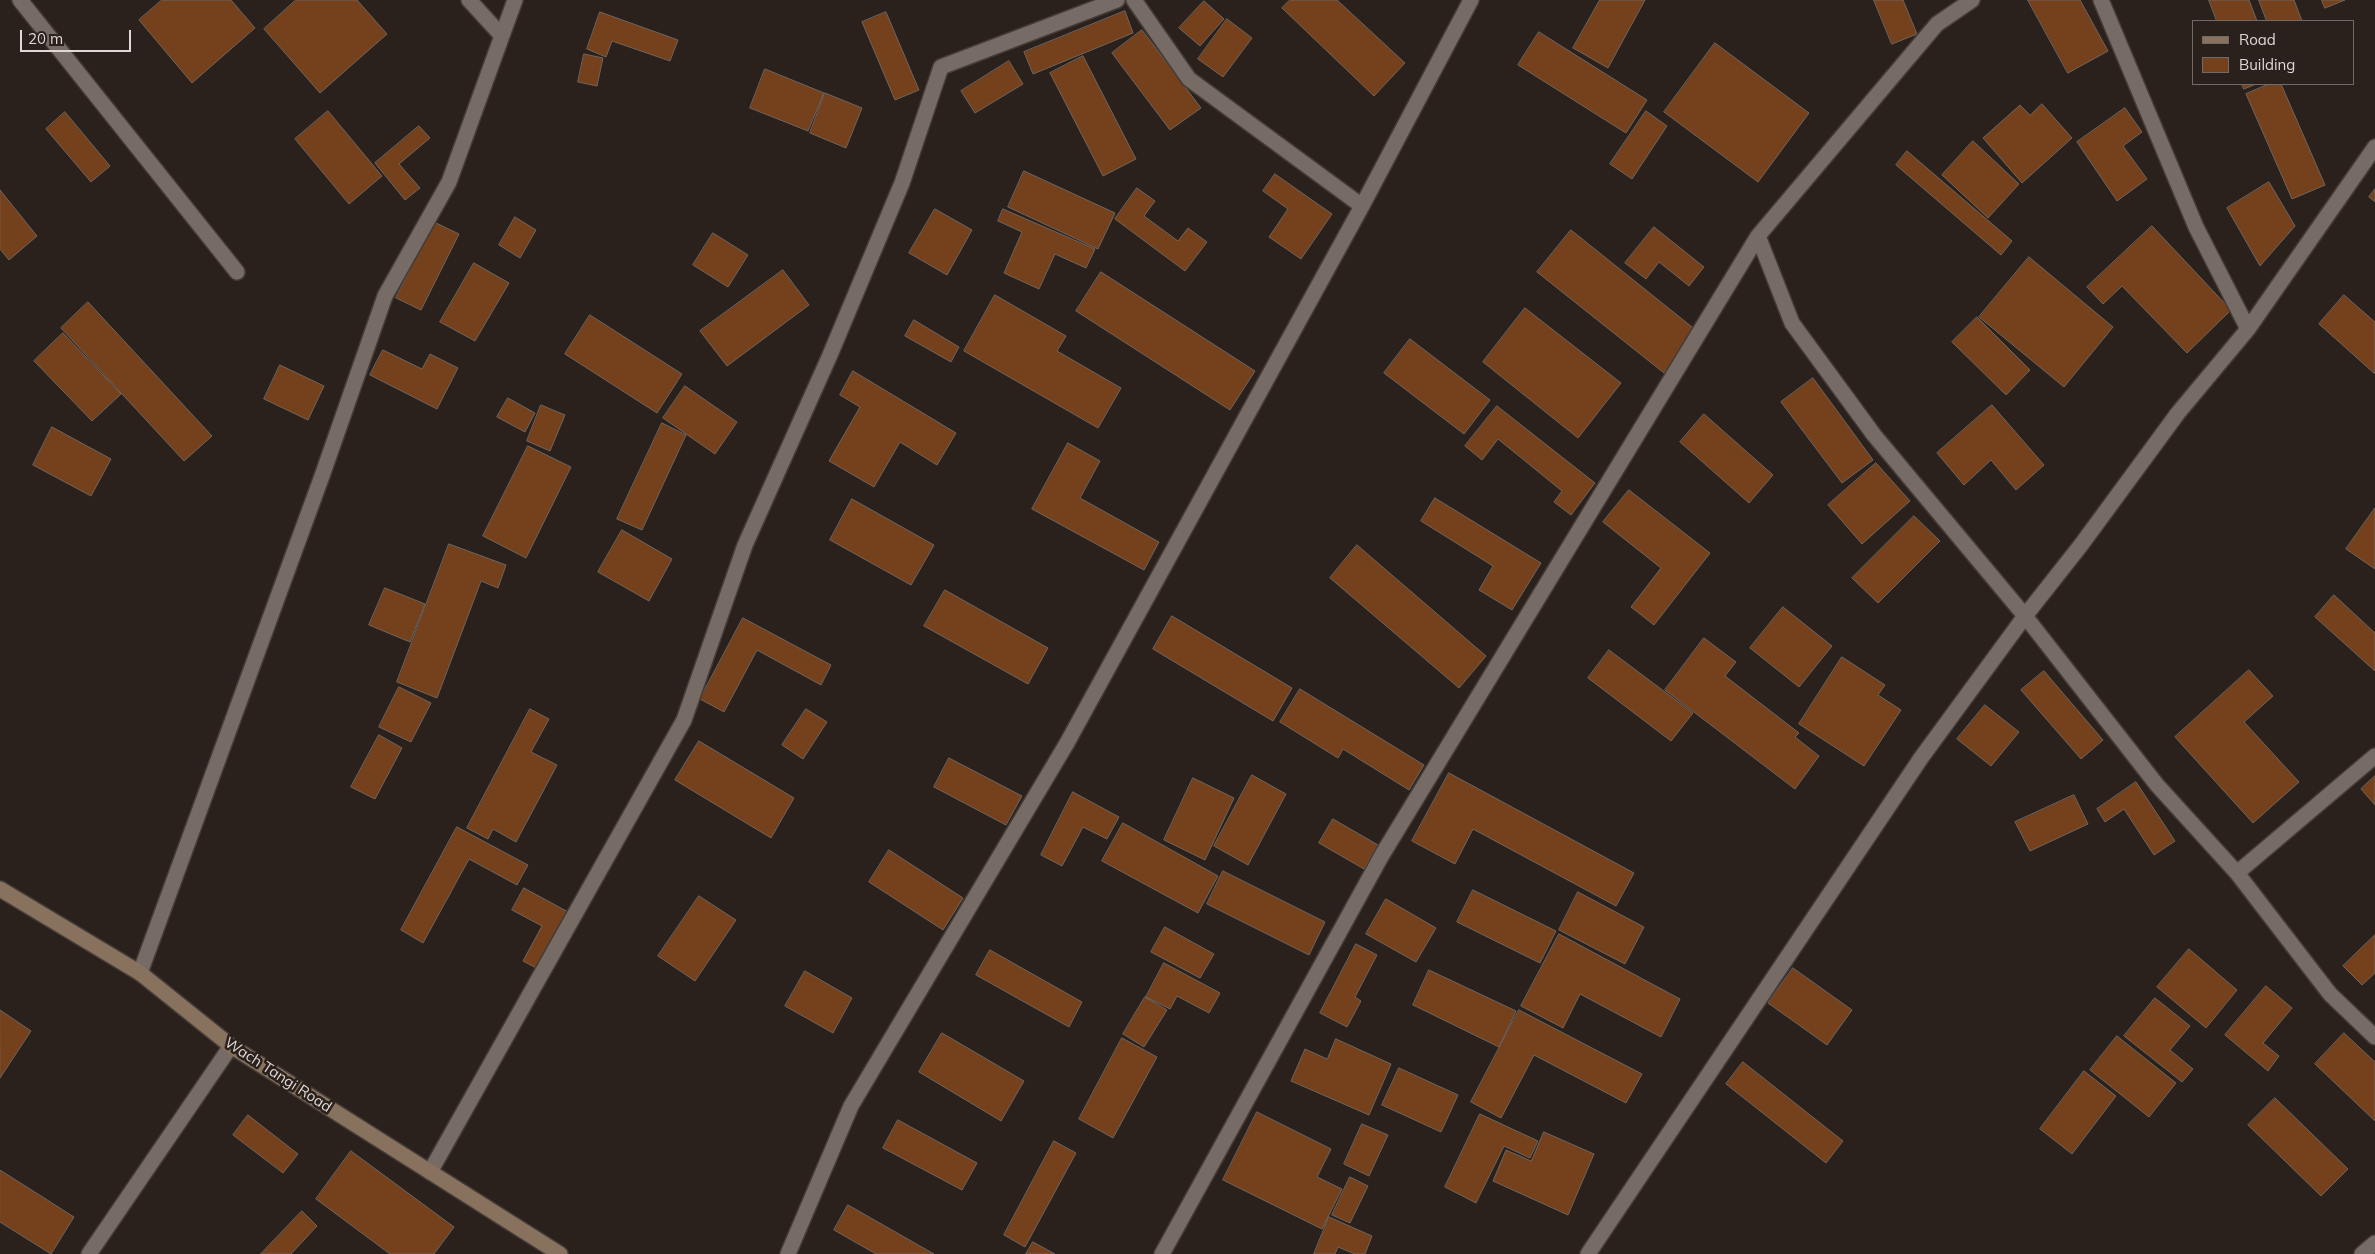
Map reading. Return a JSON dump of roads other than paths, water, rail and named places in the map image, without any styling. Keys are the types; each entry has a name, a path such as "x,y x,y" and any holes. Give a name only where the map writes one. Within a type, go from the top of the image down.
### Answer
{"main road":[{"name":"Wach Tangi Road","path":"0,889 140,973 231,1046 560,1254"}],"street":[{"path":"20,0 237,272"},
{"path":"469,0 502,36"},
{"path":"140,973 319,485 385,296 449,182 515,0"},
{"path":"430,1172 684,720 745,545 830,355 902,183 941,67 1117,0"},
{"path":"1134,0 1189,79 1362,206"},
{"path":"788,1254 851,1106 1067,743 1362,206 1471,0"},
{"path":"1162,1254 1382,854 1758,236 1937,24 1972,0"},
{"path":"2101,0 2196,227 2248,328"},
{"path":"1588,1254 1921,758 2178,413 2248,328 2375,147"},
{"path":"1758,236 1792,323 1874,435 2025,616 2157,785 2237,873 2330,994 2375,1037"},
{"path":"2237,873 2375,756"},
{"path":"89,1254 231,1046"},
{"path":"2362,1254 2375,1243"}]}
